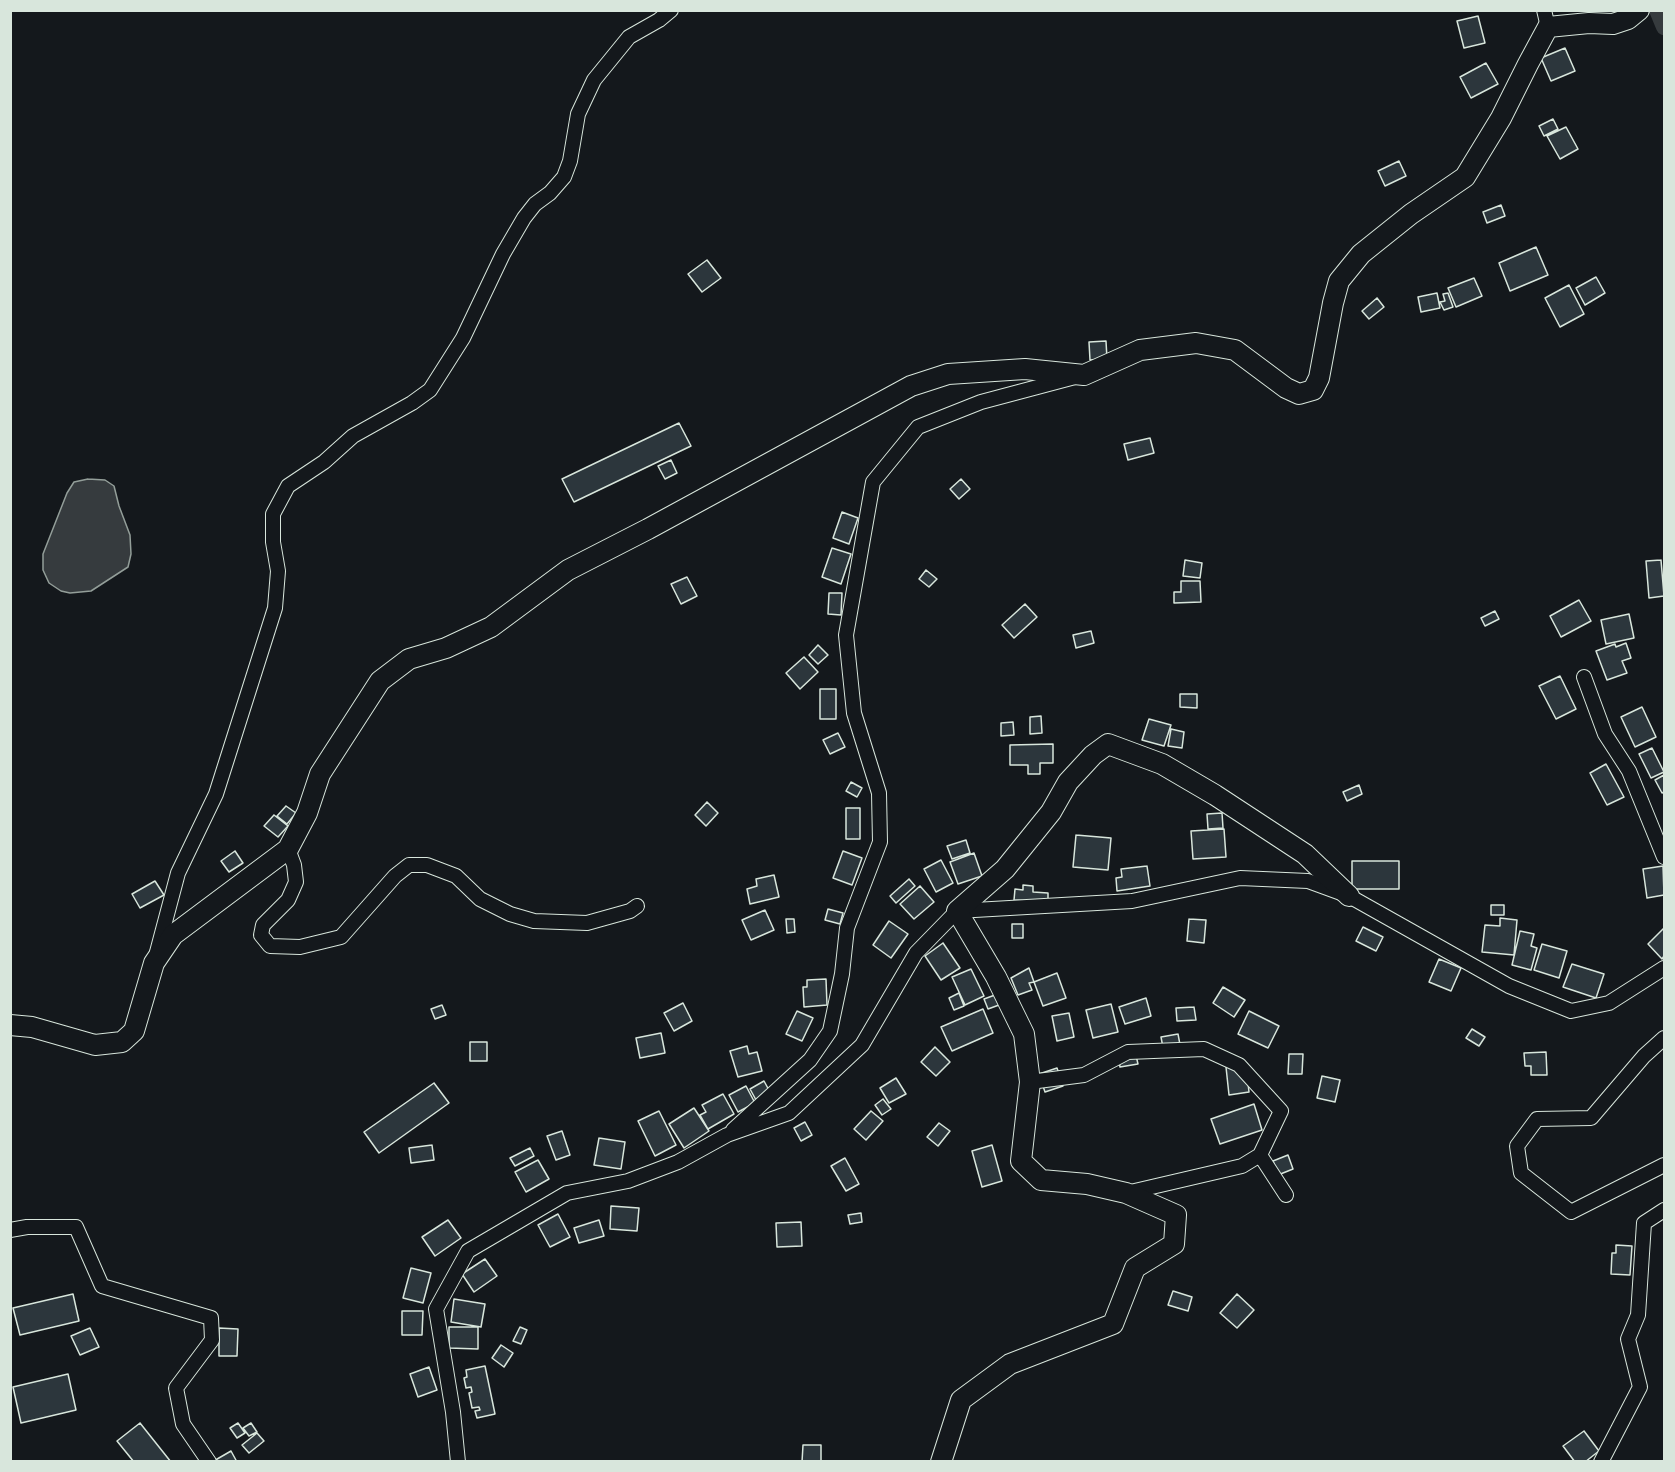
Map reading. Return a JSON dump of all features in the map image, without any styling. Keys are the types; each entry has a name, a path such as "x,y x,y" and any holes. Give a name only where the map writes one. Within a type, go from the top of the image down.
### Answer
{"street":[{"path":"10,1024 32,1027 95,1045 122,1042 134,1031 178,873 216,794 275,608 278,571 273,542 273,514 288,486 324,462 353,436 412,403 430,390 463,338 503,254 524,218 535,204 550,193 564,177 570,161 578,114 594,80 629,37 659,20 671,10"},
{"path":"727,1136 810,1060 831,1031 842,974 847,928 880,843 879,793 854,713 846,635 873,482 918,427 981,402 1084,375 1140,350 1196,343 1235,350 1286,388 1299,394 1313,390 1319,378 1339,281 1361,254 1411,214 1465,177 1502,118 1528,64 1546,19 1613,24 1633,15"},
{"path":"154,963 173,935 288,849 307,813 320,774 345,733 381,681 409,659 446,648 491,627 568,570 910,386 948,374 1025,369 1084,375"},
{"path":"1584,677 1605,734 1629,771 1665,857"},
{"path":"458,1461 453,1412 436,1309 468,1251 567,1193 628,1181 678,1162 727,1136 789,1113 862,1045 916,953 957,911 1005,869 1052,812 1068,782 1093,755 1108,744 1162,764 1215,795 1305,854 1349,896"},
{"path":"288,849 294,865 296,882 288,900 263,925 261,935 270,946 300,947 341,937 394,876 409,865 427,865 456,876 480,899 510,914 534,921 587,923 630,911 637,906"},
{"path":"957,911 1132,901 1240,878 1308,881 1349,896 1509,986 1570,1011 1609,1003 1665,968"},
{"path":"941,1461 961,1400 1010,1364 1113,1324 1135,1268 1174,1244 1176,1215 1126,1193 1087,1184 1041,1180 1021,1161 1030,1082 1024,1034 996,976 957,911"},
{"path":"1665,1038 1644,1056 1591,1118 1537,1119 1517,1146 1521,1173 1571,1212 1665,1165"},
{"path":"1030,1082 1084,1075 1128,1052 1204,1049 1239,1065 1281,1111 1260,1155 1242,1166 1126,1193"},
{"path":"1260,1155 1286,1195"},
{"path":"1601,1461 1640,1387 1628,1339 1638,1315 1644,1223 1665,1210"},
{"path":"10,1230 27,1227 76,1227 102,1286 211,1318 212,1340 176,1388 183,1424 209,1461"}],"shaded area":[{"path":"88,479 105,480 114,486 130,535 131,554 128,567 91,591 70,593 61,591 49,583 43,570 43,554 67,493 74,482"}],"building":[{"path":"1478,16 1485,43 1464,48 1457,21"},
{"path":"1565,48 1575,71 1551,81 1541,58"},
{"path":"1486,63 1498,84 1471,98 1460,77"},
{"path":"1553,119 1558,129 1544,136 1539,126"},
{"path":"1566,127 1578,149 1560,159 1547,136"},
{"path":"1399,161 1406,176 1385,186 1378,171"},
{"path":"1501,205 1505,216 1487,223 1483,212"},
{"path":"1536,247 1548,275 1510,291 1499,263"},
{"path":"707,260 721,278 702,292 688,274"},
{"path":"1596,277 1605,293 1585,305 1576,288"},
{"path":"1474,278 1482,296 1456,307 1448,288"},
{"path":"1569,285 1584,314 1560,327 1545,298"},
{"path":"1437,293 1440,308 1421,312 1418,297"},
{"path":"1448,293 1453,307 1444,310 1440,302 1445,301 1443,294"},
{"path":"1377,298 1384,307 1369,319 1362,311"},
{"path":"1106,341 1107,359 1090,360 1089,342"},
{"path":"679,423 691,446 574,502 562,479"},
{"path":"1150,438 1154,453 1128,460 1124,444"},
{"path":"671,460 677,473 665,479 658,466"},
{"path":"961,479 970,489 959,499 950,489"},
{"path":"842,512 858,518 849,544 833,538"},
{"path":"832,548 851,554 841,584 822,577"},
{"path":"1185,560 1202,563 1200,578 1183,576"},
{"path":"1661,560 1664,596 1649,598 1646,561"},
{"path":"926,570 937,579 929,587 919,579"},
{"path":"687,577 697,596 681,604 671,584"},
{"path":"1181,581 1200,581 1201,602 1174,603 1174,592 1181,592"},
{"path":"829,593 842,593 841,615 828,614"},
{"path":"1579,600 1591,621 1561,637 1550,616"},
{"path":"1025,604 1037,617 1014,638 1002,625"},
{"path":"1495,611 1499,619 1485,626 1481,618"},
{"path":"1629,614 1634,638 1606,644 1601,620"},
{"path":"1091,631 1094,643 1076,648 1073,635"},
{"path":"1626,643 1631,658 1622,661 1627,673 1607,680 1596,651 1615,644 1616,647"},
{"path":"818,645 828,655 818,664 809,655"},
{"path":"804,657 818,672 800,689 786,673"},
{"path":"1560,676 1576,709 1556,719 1539,686"},
{"path":"820,689 836,689 836,719 820,719"},
{"path":"1180,694 1197,694 1197,708 1180,707"},
{"path":"1642,707 1656,737 1635,747 1621,717"},
{"path":"1041,716 1042,733 1030,734 1030,717"},
{"path":"1149,719 1171,725 1164,746 1142,740"},
{"path":"1013,722 1014,735 1001,736 1001,723"},
{"path":"1171,729 1184,732 1182,748 1168,746"},
{"path":"838,733 845,747 830,754 823,740"},
{"path":"1053,744 1053,763 1040,763 1040,774 1028,774 1028,765 1010,765 1010,745"},
{"path":"1652,748 1664,772 1651,778 1639,754"},
{"path":"1606,764 1624,797 1607,805 1590,773"},
{"path":"1664,775 1664,792 1662,793 1655,780"},
{"path":"851,782 862,788 857,797 846,791"},
{"path":"1359,785 1362,794 1347,801 1343,792"},
{"path":"707,802 718,813 706,826 695,815"},
{"path":"286,806 296,813 287,824 277,816"},
{"path":"846,808 860,808 860,839 846,839"},
{"path":"1222,813 1223,828 1208,829 1207,814"},
{"path":"274,815 288,826 278,837 264,826"},
{"path":"1224,829 1226,857 1193,859 1191,831"},
{"path":"1076,835 1111,838 1108,870 1073,867"},
{"path":"966,840 970,853 952,859 947,846"},
{"path":"235,851 243,863 229,872 221,861"},
{"path":"843,851 862,858 852,885 833,878"},
{"path":"974,853 982,876 958,884 950,862"},
{"path":"941,860 953,883 936,892 924,869"},
{"path":"1352,861 1399,861 1399,889 1352,889"},
{"path":"1147,866 1150,886 1117,891 1116,878 1122,877 1121,869"},
{"path":"1663,866 1664,895 1647,898 1643,869"},
{"path":"774,875 779,897 750,904 747,889 757,886 756,879"},
{"path":"909,879 915,886 896,903 890,896"},
{"path":"155,881 164,895 140,908 132,894"},
{"path":"1023,885 1033,886 1033,892 1048,893 1048,902 1014,900 1015,889 1023,890"},
{"path":"920,886 934,902 914,919 900,904"},
{"path":"1491,905 1504,905 1504,915 1491,915"},
{"path":"828,909 843,913 840,924 825,920"},
{"path":"765,910 774,930 751,940 742,920"},
{"path":"1500,918 1517,920 1514,955 1482,952 1485,925 1500,926"},
{"path":"786,919 794,919 795,932 787,933"},
{"path":"1189,919 1206,920 1204,943 1187,941"},
{"path":"889,921 908,934 891,958 873,945"},
{"path":"1012,924 1023,924 1023,938 1012,938"},
{"path":"1363,927 1383,937 1376,951 1356,941"},
{"path":"1664,928 1664,956 1662,959 1648,944"},
{"path":"1520,931 1534,934 1531,946 1537,948 1531,970 1512,965"},
{"path":"943,943 960,968 941,980 925,956"},
{"path":"1542,944 1567,951 1559,978 1534,970"},
{"path":"1439,959 1461,968 1451,991 1429,982"},
{"path":"1572,964 1604,974 1596,998 1563,987"},
{"path":"1029,968 1034,982 1029,983 1032,990 1018,995 1011,978"},
{"path":"971,969 984,996 965,1005 952,977"},
{"path":"1057,973 1066,998 1043,1006 1034,982"},
{"path":"826,979 827,1005 804,1007 803,987 807,987 807,980"},
{"path":"1223,987 1245,1000 1234,1017 1213,1003"},
{"path":"959,993 964,1006 954,1010 949,998"},
{"path":"995,995 999,1005 988,1009 984,999"},
{"path":"1146,998 1151,1016 1125,1024 1119,1007"},
{"path":"683,1003 692,1021 674,1031 664,1013"},
{"path":"1111,1004 1118,1032 1093,1038 1086,1010"},
{"path":"442,1005 446,1015 435,1019 431,1009"},
{"path":"1194,1007 1196,1020 1177,1021 1176,1008"},
{"path":"983,1009 993,1033 952,1051 941,1027"},
{"path":"797,1011 813,1018 802,1041 786,1034"},
{"path":"1249,1011 1279,1026 1268,1048 1238,1034"},
{"path":"1069,1013 1074,1037 1057,1041 1052,1016"},
{"path":"1472,1029 1485,1037 1479,1046 1466,1038"},
{"path":"661,1033 665,1053 640,1058 636,1038"},
{"path":"1178,1034 1181,1050 1164,1053 1161,1037"},
{"path":"470,1042 487,1042 487,1061 470,1061"},
{"path":"747,1046 749,1054 757,1052 762,1071 738,1077 730,1051"},
{"path":"935,1047 950,1062 936,1076 921,1062"},
{"path":"1134,1047 1138,1064 1120,1067 1117,1051"},
{"path":"1546,1052 1547,1075 1531,1075 1531,1066 1525,1066 1524,1053"},
{"path":"1289,1054 1303,1054 1302,1074 1288,1074"},
{"path":"1246,1065 1249,1092 1229,1095 1226,1067"},
{"path":"1057,1068 1063,1086 1045,1092 1039,1074"},
{"path":"1322,1076 1340,1080 1335,1102 1317,1098"},
{"path":"896,1078 906,1094 889,1103 880,1088"},
{"path":"764,1081 770,1092 756,1100 750,1089"},
{"path":"434,1083 449,1103 379,1153 364,1132"},
{"path":"746,1086 755,1103 738,1112 729,1095"},
{"path":"723,1094 734,1114 708,1129 700,1115 706,1112 702,1105"},
{"path":"883,1099 891,1109 882,1115 875,1105"},
{"path":"1254,1104 1262,1130 1220,1144 1211,1119"},
{"path":"694,1108 709,1131 684,1148 669,1124"},
{"path":"659,1111 676,1145 655,1156 638,1121"},
{"path":"871,1111 883,1121 866,1140 854,1129"},
{"path":"805,1122 812,1135 801,1141 794,1128"},
{"path":"939,1123 950,1131 938,1146 927,1137"},
{"path":"562,1131 570,1155 556,1160 547,1136"},
{"path":"599,1138 625,1142 621,1169 594,1165"},
{"path":"432,1145 434,1160 411,1163 409,1148"},
{"path":"992,1145 1002,1181 982,1187 972,1151"},
{"path":"530,1148 534,1156 515,1166 510,1158"},
{"path":"1288,1155 1293,1169 1278,1175 1273,1161"},
{"path":"845,1158 859,1184 846,1191 831,1166"},
{"path":"538,1160 549,1179 526,1192 515,1172"},
{"path":"611,1206 639,1208 637,1231 610,1229"},
{"path":"861,1213 862,1222 850,1224 848,1215"},
{"path":"558,1214 570,1237 550,1247 538,1225"},
{"path":"448,1220 461,1238 435,1256 422,1237"},
{"path":"599,1220 604,1236 579,1243 574,1228"},
{"path":"801,1222 802,1246 777,1247 776,1223"},
{"path":"1616,1245 1632,1246 1630,1275 1611,1274 1612,1253 1616,1253"},
{"path":"485,1259 497,1276 474,1292 462,1274"},
{"path":"411,1268 431,1273 423,1303 403,1298"},
{"path":"1173,1291 1192,1297 1188,1311 1168,1305"},
{"path":"73,1294 79,1321 20,1335 13,1308"},
{"path":"1237,1294 1254,1310 1237,1328 1220,1313"},
{"path":"454,1299 485,1304 481,1327 451,1322"},
{"path":"402,1311 423,1311 422,1335 402,1335"},
{"path":"449,1327 478,1327 478,1349 449,1348"},
{"path":"520,1327 527,1330 521,1344 513,1341"},
{"path":"90,1328 99,1347 80,1355 71,1336"},
{"path":"219,1328 238,1329 237,1356 219,1356"},
{"path":"501,1345 513,1353 504,1367 492,1358"},
{"path":"485,1366 495,1414 477,1418 475,1411 480,1410 479,1407 472,1408 469,1393 472,1392 471,1387 466,1388 464,1378 467,1377 466,1370"},
{"path":"429,1367 437,1390 418,1397 410,1374"},
{"path":"68,1374 76,1410 21,1423 13,1387"},
{"path":"140,1423 171,1462 134,1462 117,1441"},
{"path":"238,1423 245,1433 237,1438 230,1428"},
{"path":"251,1423 257,1432 249,1436 243,1428"},
{"path":"1584,1431 1599,1451 1585,1462 1575,1462 1563,1446"},
{"path":"257,1433 264,1441 249,1453 242,1445"},
{"path":"803,1445 821,1445 821,1462 802,1462"},
{"path":"231,1451 237,1462 212,1462"}],"waterway":[{"path":"1657,10 1664,27"}]}
